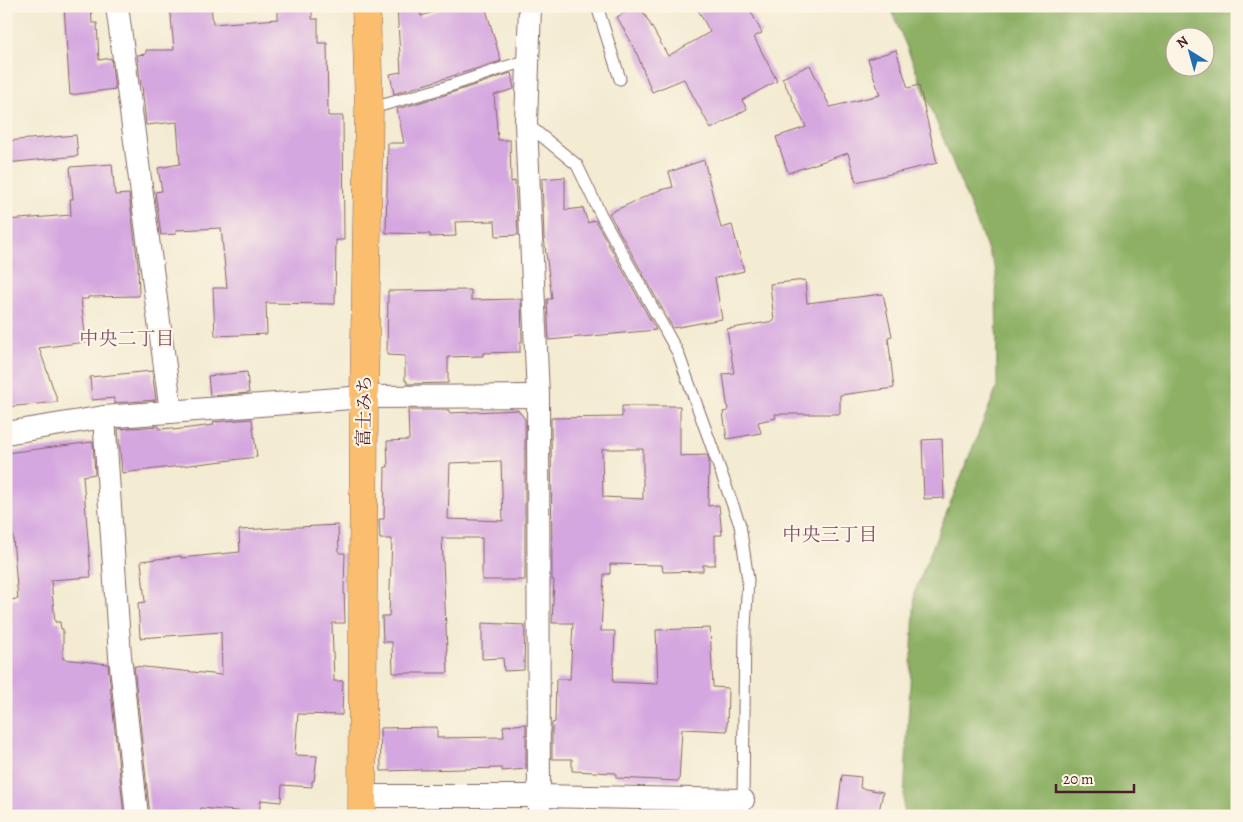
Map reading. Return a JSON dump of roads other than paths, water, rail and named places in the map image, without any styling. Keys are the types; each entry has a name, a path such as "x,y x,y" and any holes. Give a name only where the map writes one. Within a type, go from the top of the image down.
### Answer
{"highway":[{"name":"富士みち","path":"362,806 364,397 369,109 366,6"}],"street":[{"path":"117,6 171,412"},
{"path":"530,6 526,123 538,396 539,806"},
{"path":"6,433 104,417 364,397 538,396"},
{"path":"104,417 120,656 138,816"},
{"path":"362,806 539,806 743,800"}],"lane":[{"path":"597,6 620,79"},
{"path":"369,109 443,88 527,60"},
{"path":"526,123 578,165 601,215 678,353 740,525 748,580 745,627 743,800"}],"district":[{"name":"中央二丁目","path":"127,338"},
{"name":"中央三丁目","path":"830,534"}]}
